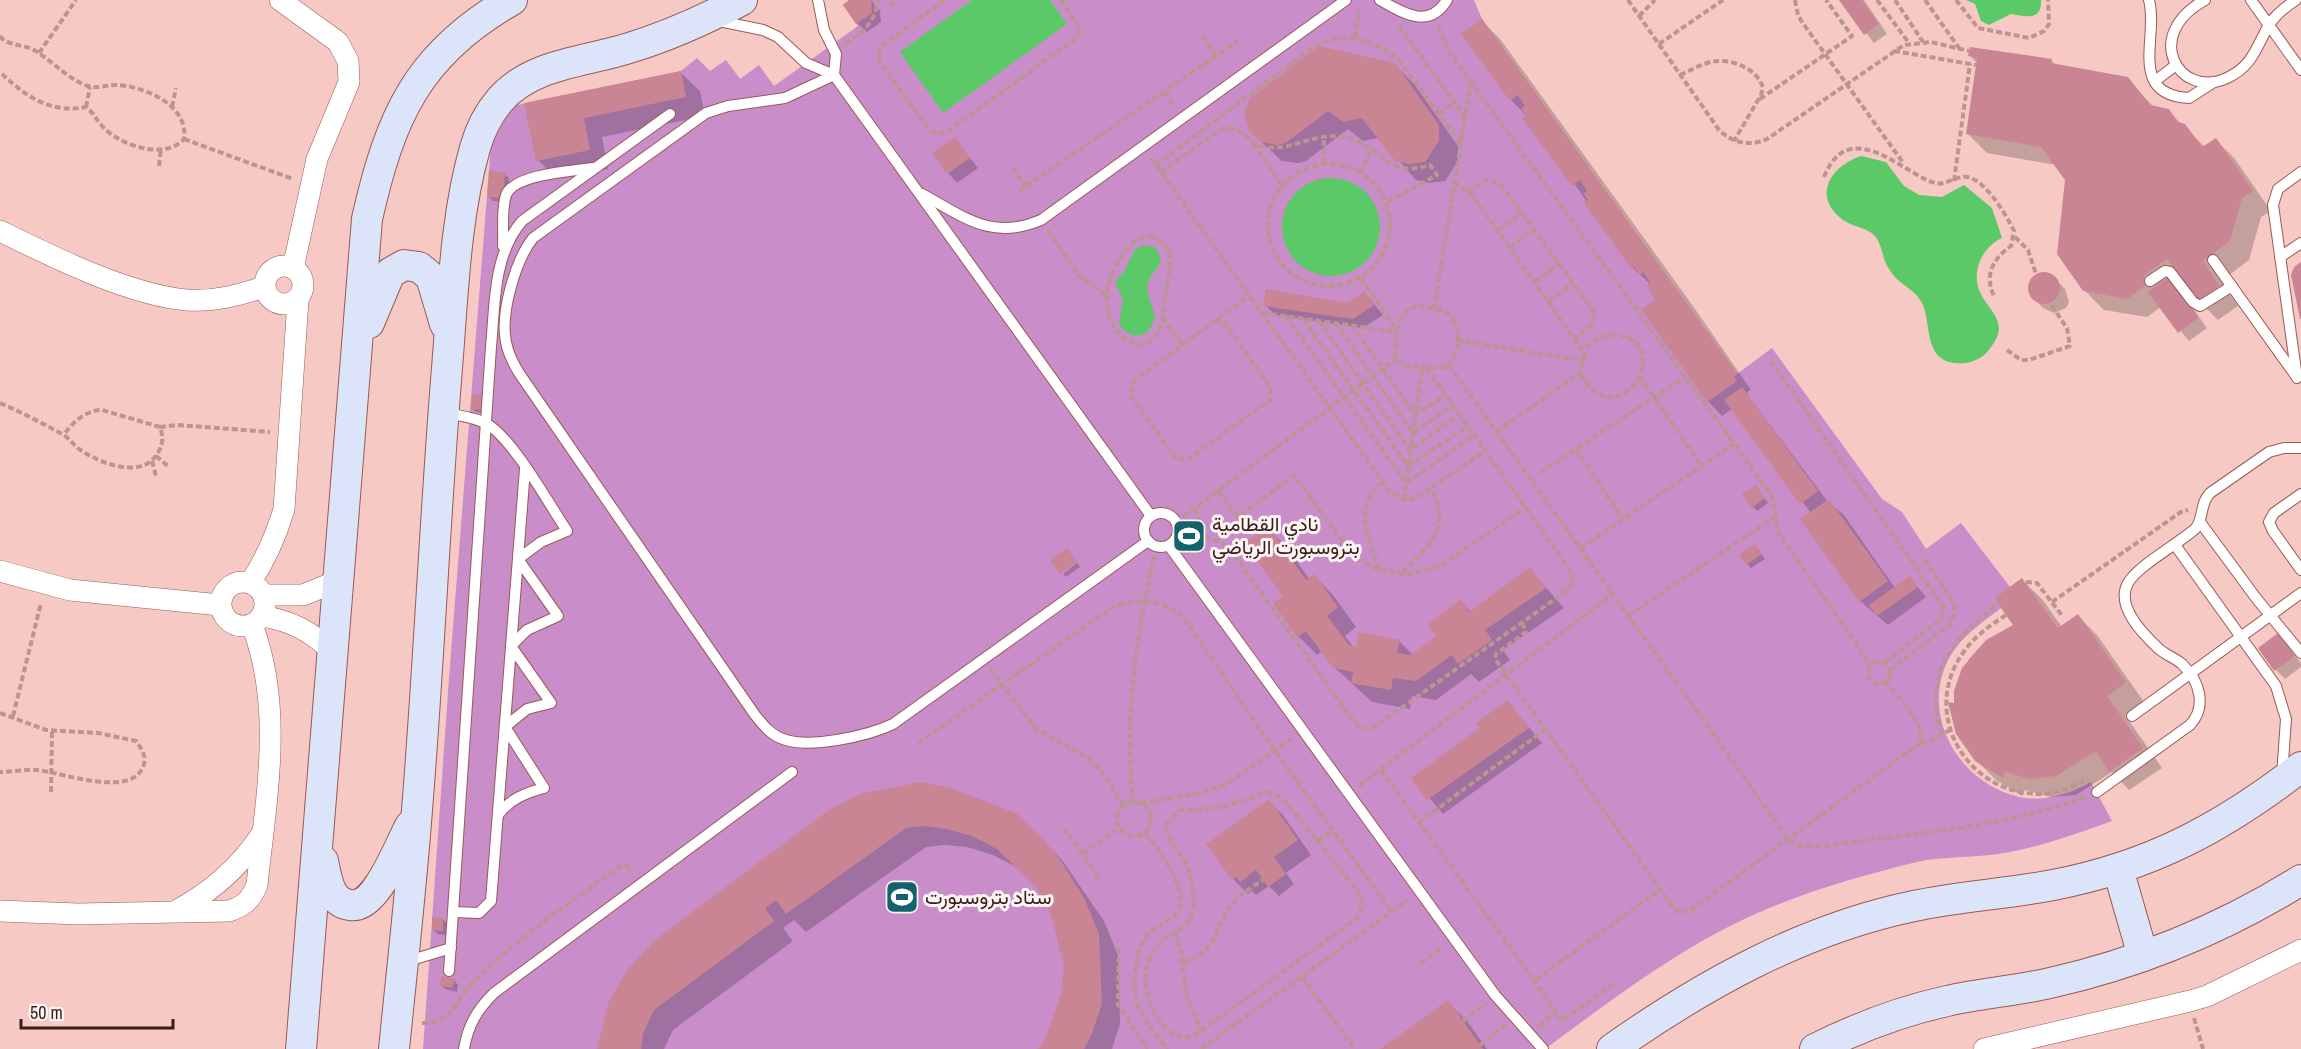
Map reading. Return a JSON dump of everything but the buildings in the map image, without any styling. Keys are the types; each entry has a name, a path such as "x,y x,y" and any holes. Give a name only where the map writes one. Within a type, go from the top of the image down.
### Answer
{"street":[{"path":"280,0 338,42 348,61 349,82 327,129 310,186 293,268"},
{"path":"301,1049 367,219 379,164 397,117 418,79 466,30 512,0"},
{"path":"396,1035 417,811 443,412 458,249 475,149 484,121 501,98 524,80 550,68 627,49 707,18 742,0"},
{"path":"0,231 103,276 162,296 214,300 264,287"},
{"path":"357,357 383,286 390,273 404,265 419,267 431,278 450,339"},
{"path":"257,589 284,509 298,300 304,286 299,272 293,268 277,267 270,272 264,287"},
{"path":"264,287 274,302 290,304 298,300"},
{"path":"0,571 46,585 220,605"},
{"path":"334,653 319,638 301,627 282,620 235,625 223,614 220,605 226,589 241,581 257,589 303,595 339,580"},
{"path":"0,911 44,914 229,911 242,907 252,898 257,885 270,750 267,675 257,621 266,602 257,589"},
{"path":"1612,1049 1665,1012 1723,977 1785,948 1848,924 1913,906 2053,885 2118,869 2180,845 2238,814 2291,774"},
{"path":"319,843 333,896 343,904 355,906 367,902 375,893 417,811"},
{"path":"172,913 213,888 237,866 263,832"},
{"path":"237,866 257,885"},
{"path":"2118,869 2143,956"},
{"path":"1815,1049 1892,1017 1947,1001 2049,983 2143,956 2239,915 2301,880"},
{"path":"213,888 229,911"},
{"path":"1984,1049 2207,996 2301,950"}],"lane":[{"path":"818,0 824,30 834,51 837,64 834,75 785,98 728,106 706,114 533,238 519,263 504,326 511,358 519,373 755,715 767,729 782,739 800,744 875,731 893,724 1148,541"},
{"path":"919,192 974,223 990,228 1008,230 1041,220 1346,0"},
{"path":"1380,0 1416,18 1436,13 1447,0"},
{"path":"2150,0 2154,24 2148,56 2155,81 2170,94 2189,98 2214,82"},
{"path":"2205,0 2180,19 2173,28 2170,40 2176,65 2186,75 2200,82 2226,79 2246,67 2259,49 2269,25 2281,11 2296,0"},
{"path":"2251,0 2301,70"},
{"path":"707,18 763,30 785,42 806,63 834,75 1151,516"},
{"path":"2152,38 2170,40"},
{"path":"2155,81 2176,65"},
{"path":"502,258 510,238 522,221 670,114"},
{"path":"449,971 488,424 491,347 502,258 506,196 513,185 526,179 596,167"},
{"path":"2299,381 2273,213 2274,197 2284,183 2301,172"},
{"path":"2280,258 2301,243"},
{"path":"2214,260 2299,381"},
{"path":"2150,281 2165,271 2170,272 2193,302 2200,306 2232,286"},
{"path":"443,412 488,424 502,438 525,469 567,531 541,542 518,559"},
{"path":"2097,792 2196,718 2201,700 2189,673 2181,663 2158,648 2130,614 2125,601 2129,580 2175,545 2200,522 2204,501 2210,494 2269,452 2301,448"},
{"path":"454,912 479,913 491,901 525,469"},
{"path":"2301,494 2274,513 2269,522 2301,570"},
{"path":"1165,513 1178,525 1175,541 1169,546 1156,547 1148,541 1144,531 1151,516 1165,513"},
{"path":"2200,522 2301,653"},
{"path":"2175,545 2268,671 2283,702 2291,774"},
{"path":"1169,546 1496,995 1514,1019 1543,1049"},
{"path":"511,646 527,630 558,616 518,559"},
{"path":"2132,716 2269,614 2301,593"},
{"path":"505,727 527,710 550,703 511,646"},
{"path":"498,814 518,797 544,788 505,727"},
{"path":"465,1049 468,1029 478,1009 494,993 792,772"},
{"path":"402,963 451,948"}],"path":[{"path":"39,53 76,0"},
{"path":"834,51 868,27 876,14 878,0"},
{"path":"890,6 898,0"},
{"path":"945,0 883,45 879,53 880,62 928,128 936,134 947,132 1078,37 1077,23 1061,0"},
{"path":"1628,0 1719,130 1734,141 1752,144 1767,139 1909,43 1923,42 1969,51"},
{"path":"1640,16 1655,0"},
{"path":"1659,45 1723,0"},
{"path":"1795,0 1798,15 1906,167"},
{"path":"1759,99 1852,36 1827,0"},
{"path":"1877,0 1909,43"},
{"path":"1895,0 1923,42"},
{"path":"1925,0 1959,49"},
{"path":"1956,0 1978,28 2029,38 2044,31 2049,24 2048,0"},
{"path":"1355,38 1359,8"},
{"path":"1436,13 1443,39 1471,81 1772,496 1775,517 1782,539 1871,665"},
{"path":"1393,19 1466,117"},
{"path":"1203,36 1216,57"},
{"path":"1156,165 1313,47 1332,38 1355,38 1377,44 1400,61 1461,143"},
{"path":"0,72 32,100 62,108 86,107 114,136 133,145 161,148 178,145 184,139 186,127 172,108 138,88 114,85 90,87 60,72 39,53 1,40"},
{"path":"1019,192 1238,41"},
{"path":"1894,51 1973,64 1954,182"},
{"path":"1680,75 1706,63 1731,62 1757,76 1763,88 1734,141"},
{"path":"1434,309 1471,81"},
{"path":"86,107 90,87"},
{"path":"172,108 176,88"},
{"path":"1439,114 1454,102"},
{"path":"1161,172 1221,129 1237,129 1263,147 1285,147 1324,136 1354,140 1371,149 1388,164 1398,168 1419,168 1430,165 1437,175 1386,203"},
{"path":"1323,164 1324,136"},
{"path":"1249,137 1282,185"},
{"path":"184,139 310,186"},
{"path":"1143,147 1390,492 1404,500 1415,499 1486,450"},
{"path":"1263,147 1267,163"},
{"path":"159,166 161,148"},
{"path":"1361,174 1371,149"},
{"path":"1824,177 1839,156 1856,150 1885,154 1937,185 1968,177 1985,190 2007,216 2015,236 2028,250 2036,274"},
{"path":"1323,164 1341,165 1361,174 1373,183 1386,203 1389,215 1389,239 1378,261 1361,278 1350,283 1327,286 1304,281 1285,268 1272,248 1268,225 1272,202 1282,185 1305,169 1323,164"},
{"path":"1012,166 1026,187"},
{"path":"1468,191 1485,180 1498,183 1560,264 1594,312 1595,319 1592,325 1575,338"},
{"path":"1454,182 1468,191 1584,350 1585,361 1579,374 1497,431"},
{"path":"1498,231 1522,213"},
{"path":"1041,220 1079,276 1107,296"},
{"path":"1510,247 1534,230"},
{"path":"1150,236 1165,244 1170,260 1163,318 1159,330 1148,340 1132,342 1119,336 1111,323 1107,296 1113,270 1134,241 1150,236"},
{"path":"1994,296 1989,281 1992,266 2000,254 2011,246 2015,236"},
{"path":"1535,282 1560,264"},
{"path":"1361,278 1398,332"},
{"path":"1549,300 1573,283"},
{"path":"1215,320 1225,323 1271,388 1270,400 1189,459 1176,459 1130,395 1134,380 1215,320 1249,296"},
{"path":"2007,350 2013,356 2029,360 2070,346 2067,328 2050,303"},
{"path":"1396,358 1400,318 1408,309 1419,306 1442,311 1454,319 1457,340 1455,354 1449,365"},
{"path":"1262,313 1398,332"},
{"path":"1286,316 1406,483"},
{"path":"1163,318 1182,345"},
{"path":"1303,318 1408,466"},
{"path":"1319,321 1410,450"},
{"path":"1336,323 1413,433"},
{"path":"1352,325 1415,415"},
{"path":"1579,374 1589,387 1601,396 1610,397 1627,391 1640,377 1643,359 1641,351 1634,341 1624,336 1602,337 1584,350"},
{"path":"1457,340 1585,361"},
{"path":"1396,358 1195,508 1178,525 1220,542 1232,552 1354,722 1364,729 1373,728 1565,592 1573,583 1570,570 1454,405 1424,369"},
{"path":"1396,358 1406,367 1424,369 1449,365"},
{"path":"1771,361 1944,606 1941,619 1884,663 1871,665 1867,669 1870,681 1881,685 1886,682 1890,670 1950,624 1954,618 1955,612 1951,598 1922,556"},
{"path":"1449,365 1790,840 1797,845 1815,847 2004,821 2055,808 2097,792"},
{"path":"1404,500 1415,415 1424,369"},
{"path":"1640,377 1702,466"},
{"path":"1540,473 1685,377"},
{"path":"1415,415 1446,395"},
{"path":"0,403 64,435 78,448 101,461 128,468 139,467 152,461 156,456 163,437 160,427"},
{"path":"1413,433 1454,405"},
{"path":"64,435 69,427 93,410 102,410 160,427 178,425 288,434"},
{"path":"1410,450 1460,414"},
{"path":"1408,466 1468,426"},
{"path":"1406,483 1474,435"},
{"path":"1580,548 1734,444"},
{"path":"1576,449 1623,519"},
{"path":"156,456 168,466"},
{"path":"152,461 156,476"},
{"path":"1218,491 1238,517 1294,475 1348,550 1362,562 1379,569 1402,574 1415,574 1440,566 1526,507"},
{"path":"1379,569 1366,530 1363,512 1370,495 1383,482"},
{"path":"1402,574 1428,546 1437,531 1438,505 1431,489"},
{"path":"1195,508 1201,536"},
{"path":"2052,602 2181,512 2190,511 2200,522"},
{"path":"1629,615 1775,517"},
{"path":"1134,802 1130,770 1129,705 1144,600 1152,562"},
{"path":"2026,582 2037,583 2063,617"},
{"path":"13,716 46,585"},
{"path":"1349,794 1613,594"},
{"path":"918,744 1110,609 1132,601 1144,600 1169,608 1184,618 1275,751 1392,912"},
{"path":"1942,734 1936,701 1937,682 1945,658 1966,629 1998,603"},
{"path":"2006,615 1975,638 1956,664 1946,694 1944,709 1950,730 1963,755 1985,776 2013,790 2029,793 2056,792 2097,777 2108,786"},
{"path":"1522,622 1526,632 1495,656 1506,675 1676,911 1687,913 1920,743 1929,742 1950,730"},
{"path":"1884,663 1890,670"},
{"path":"996,678 1036,729 1090,759 1100,769 1124,805"},
{"path":"1886,682 1919,726 1922,737 1920,743"},
{"path":"0,713 13,716 32,726 52,731 98,733 136,741 143,751 145,762 141,773 132,780 120,782 100,782 34,770 0,772"},
{"path":"1418,823 1546,729"},
{"path":"51,792 52,731"},
{"path":"1141,803 1151,813 1152,820 1145,833 1131,836 1119,828 1117,816 1124,805 1199,793 1225,785 1294,737"},
{"path":"1381,770 1562,1021 1614,984"},
{"path":"1260,793 1272,793 1286,802 1359,893 1360,912 1357,918 1191,1037 1172,1034 1150,1008 1146,997 1146,973 1149,962 1159,944 1175,932 1186,924 1194,907 1193,890 1187,866 1166,833 1167,823 1174,814 1223,807 1260,793"},
{"path":"1083,854 1119,828"},
{"path":"1063,834 1066,831 1083,854 1098,876 1095,879"},
{"path":"1317,841 1333,831"},
{"path":"1145,833 1166,863 1181,903 1176,915 1144,940 1137,962 1138,1005 1168,1049"},
{"path":"396,1035 445,1018 468,987 504,952 619,867 629,867 642,883"},
{"path":"1182,962 1197,957 1208,949 1228,908 1263,880"},
{"path":"1533,979 1538,979 1661,889"},
{"path":"1201,1049 1421,891"},
{"path":"1175,932 1186,995 1201,1031"},
{"path":"1421,963 1455,938"},
{"path":"1119,948 1118,1005 1148,1049"},
{"path":"1302,976 1355,1049"},
{"path":"1463,1021 1496,995"},
{"path":"2190,1001 2203,1049"},
{"path":"1480,1045 1514,1019"}],"shaded area":[{"name":"نادي القطامية بتروسبورت الرياضي","path":"849,0 1474,0 1482,19 1737,374 1772,348 1882,499 1902,512 1926,549 1961,523 2010,587 1994,598 2001,608 1961,641 1951,655 1942,678 1939,701 1942,724 1951,745 1964,764 1982,780 2002,791 2025,798 2059,795 2091,782 2112,821 2056,840 2013,851 1917,862 1837,884 1779,904 1703,940 1623,992 1545,1049 423,1049 449,678 492,132 513,106 681,71 697,58 710,71 726,60 740,79 759,65 774,86 858,26 843,5"},
{"path":"972,0 1050,0 1067,24 943,113 900,52"},
{"path":"1966,0 2041,0 2041,7 2036,15 2011,14 1989,25 1981,21 1975,4"},
{"path":"1861,156 1886,162 1904,186 1919,195 1942,197 1964,185 1992,208 2002,238 1990,246 1981,258 1977,279 1981,295 1995,316 1999,329 1997,338 1980,358 1965,363 1950,362 1940,357 1930,339 1923,306 1915,293 1892,274 1875,236 1843,220 1833,211 1828,201 1829,183 1841,167"},
{"path":"1331,178 1350,182 1366,192 1376,208 1380,227 1376,246 1366,262 1350,272 1331,276 1312,272 1296,262 1286,246 1282,227 1286,208 1296,192 1312,182"},
{"path":"1145,245 1156,248 1161,259 1147,285 1155,318 1148,332 1135,335 1125,331 1119,324 1123,300 1115,282 1125,270 1135,249"}],"place":[{"name":"نادي القطامية بتروسبورت الرياضي","path":"1189,536"},
{"name":"ستاد بتروسبورت","path":"902,897"}]}
